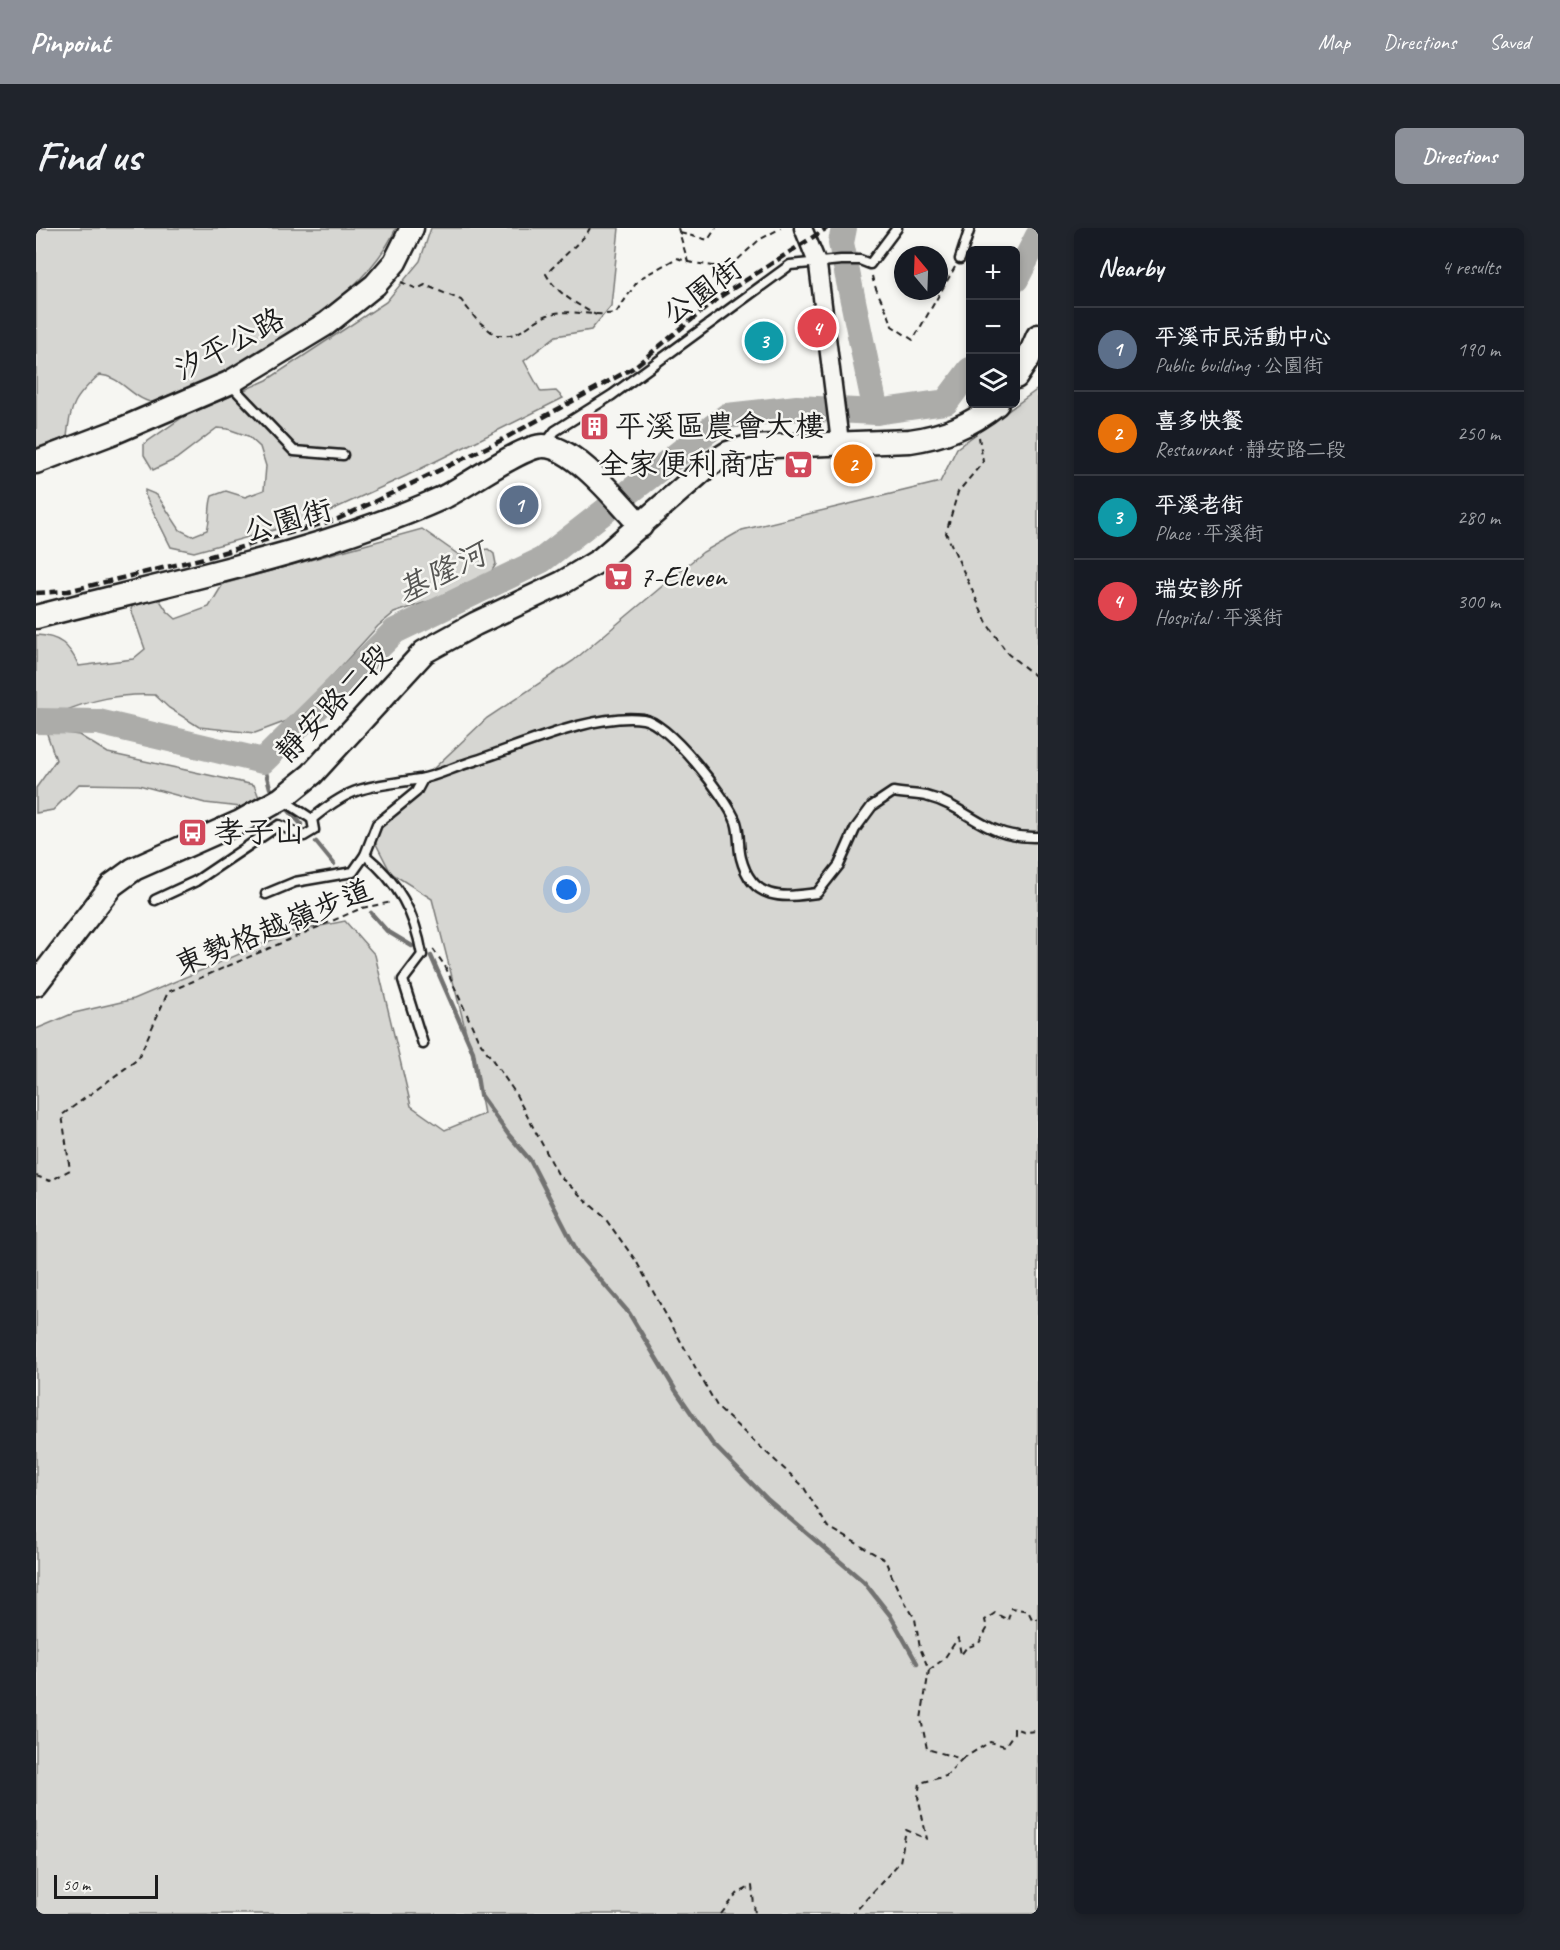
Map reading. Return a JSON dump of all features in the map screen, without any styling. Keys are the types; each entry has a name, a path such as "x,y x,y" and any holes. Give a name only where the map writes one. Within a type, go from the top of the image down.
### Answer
{"main road":[{"name":"汐平公路","path":"36,462 125,428 229,383 326,324 375,285 395,262 412,228"},
{"path":"1020,370 1028,359 1038,336"},
{"name":"靜安路二段","path":"36,984 112,885 134,869 240,822 276,801 312,774 424,652 475,624 562,583 600,560 709,465 728,453 765,445 910,441 949,434 991,408"},
{"path":"543,446 563,453 587,470 640,526"},
{"name":"公園街","path":"36,617 321,543 386,523 446,497 522,453 543,446"}],"street":[{"path":"803,228 816,263 840,442"}],"lane":[{"path":"870,264 897,228"},
{"path":"960,259 970,228"},
{"name":"公園街","path":"543,446 555,431 612,395 790,265 841,260 860,260 870,264"},
{"path":"229,383 294,451 343,455"},
{"path":"312,819 338,798 369,785 423,779 572,729 609,719 646,719 669,735 698,763 736,822 741,860 754,886 782,898 817,892 838,865 855,829 872,806 893,792 927,797 989,830 1020,838 1038,837"},
{"path":"266,894 295,882 353,872 365,855 377,824 416,792 423,779"},
{"path":"276,801 312,819"},
{"path":"155,900 196,881 279,825 304,836 314,830 312,819"},
{"path":"365,855 385,872 418,926 422,955 403,980 423,1044"}],"path":[{"path":"590,228 586,235 546,274 552,285 572,301 599,316"},
{"path":"678,228 687,262"},
{"path":"680,233 708,240 716,228"},
{"path":"395,262 394,279 417,289 424,285 461,300 476,319 495,335 514,334 536,319 553,314 578,313 599,316 616,313 639,279 677,258 713,266 733,264 759,240 781,228"},
{"path":"870,264 879,300 889,312 892,326 913,340 960,259"},
{"path":"967,425 972,434 979,436 983,462 957,492 946,532 988,625 1008,654 1038,678"},
{"name":"東勢格越嶺步道","path":"36,1176 50,1181 70,1170 62,1115 138,1059 168,992 362,908 403,900"},
{"path":"418,926 445,966 478,1039 514,1091 559,1176 604,1216 636,1261 718,1408 803,1486 827,1526 885,1560 898,1590 915,1619 920,1648 929,1670 921,1719 927,1749 962,1759"},
{"path":"929,1670 944,1659 958,1638 961,1655 966,1648 979,1642 987,1629 985,1620 995,1613 1008,1620 1011,1608 1028,1611 1032,1619 1038,1619"},
{"path":"853,1914 900,1862 906,1830 927,1839 918,1797 920,1783 946,1776 962,1759 990,1742 1005,1746 1014,1733 1014,1728 1025,1732 1038,1731"},
{"path":"721,1914 737,1894 752,1886 755,1914"}],"shaded area":[{"path":"36,228 396,228 376,261 350,289 315,316 256,353 196,388 158,403 142,399 115,380 99,375 84,389 75,402 67,437 36,448"},
{"path":"431,228 619,228 611,306 591,330 556,336 524,361 541,392 556,391 563,398 406,476 310,520 194,552 171,547 145,495 145,490 157,495 180,530 192,536 207,530 212,496 226,491 245,497 264,490 266,466 260,447 248,436 228,429 217,428 176,459 153,470 144,455 144,444 183,417 267,380 386,302 420,261"},
{"path":"1038,389 1038,1914 36,1914 36,1029 74,1013 134,999 291,932 345,921 375,955 411,1106 445,1130 484,1114 476,1071 432,899 391,873 374,840 392,808 487,718 573,661 703,552 742,530 940,482 957,448 1012,408 1020,408 1020,402"},
{"path":"422,529 459,555 488,549 494,554 496,564 490,574 456,592 394,613 378,626 312,698 287,721 255,733 199,727 169,708 155,695 106,698 59,713 65,733 79,735 108,753 254,785 260,800 250,808 205,803 139,785 79,784 53,810 36,813 36,788 56,760 45,728 36,729 36,635 51,637 63,643 79,666 133,659 145,649 131,609 135,602 157,596 167,611 176,619 209,607 223,584"}],"waterway":[{"path":"844,228 841,243 876,412"},
{"name":"基隆河","path":"1020,271 1038,236"},
{"name":"基隆河","path":"36,721 98,722 263,761 395,631 542,560 727,416 797,408 876,412 946,402 966,375"},
{"path":"263,761 270,788 276,795"},
{"path":"283,804 301,824"},
{"path":"316,842 334,864"},
{"path":"348,884 361,902"},
{"path":"371,913 387,931 412,946"},
{"path":"431,956 473,1052 480,1095 530,1160 579,1255 629,1313 676,1391 712,1443 768,1500 864,1582 890,1615 917,1663"}],"railway":[{"path":"36,593 68,591 204,558 338,519 496,443 633,368 718,298 827,228"}],"place":[{"name":"瑞安診所","path":"817,328"},
{"name":"平溪老街","path":"764,341"},
{"name":"平溪區農會大樓","path":"594,426"},
{"name":"全家便利商店","path":"799,464"},
{"name":"喜多快餐","path":"853,464"},
{"name":"平溪市民活動中心","path":"519,505"},
{"name":"7-Eleven","path":"618,576"},
{"name":"孝子山","path":"193,832"}]}
